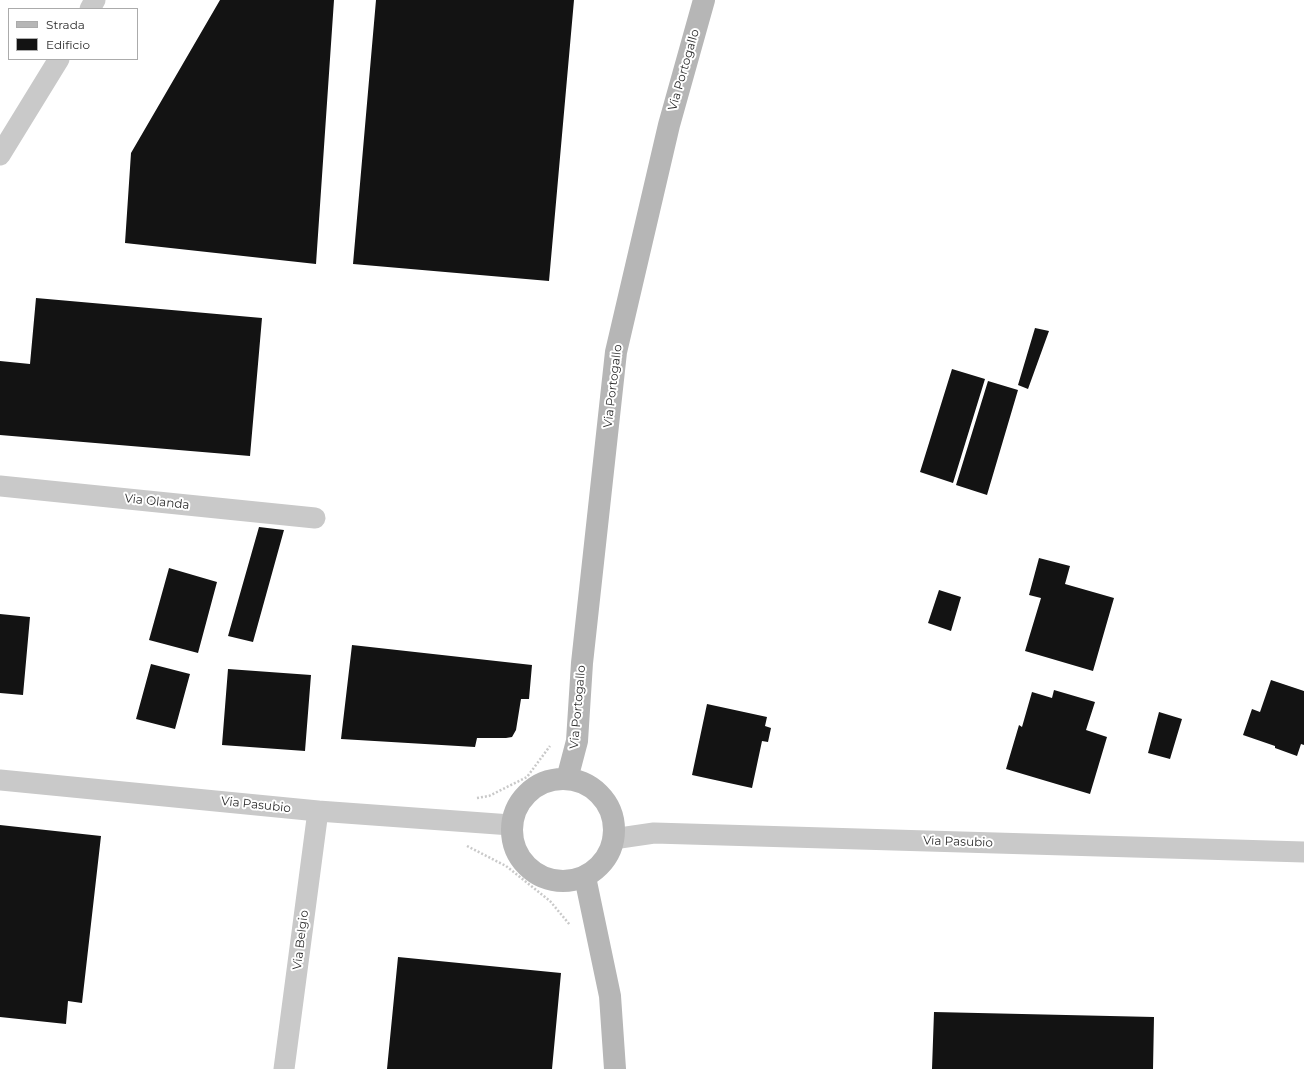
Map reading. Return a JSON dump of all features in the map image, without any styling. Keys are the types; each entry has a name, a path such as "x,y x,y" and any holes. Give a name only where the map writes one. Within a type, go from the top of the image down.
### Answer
{"main road":[{"name":"Via Portogallo","path":"567,779 577,741 582,663 616,352 669,124 704,0"},
{"path":"567,779 583,783 597,792 608,806 614,822 613,839 608,854 599,867 585,877 571,881 555,881 540,877 527,868 518,856 512,841 512,825 515,810 524,796 536,786 551,780 567,779"},
{"path":"585,877 610,996 615,1069"}],"street":[{"path":"0,155 58,60"},
{"name":"Via Olanda","path":"0,486 315,518"},
{"name":"Via Pasubio","path":"0,780 318,811 451,822 512,825"},
{"name":"Via Belgio","path":"284,1069 318,811"},
{"name":"Via Pasubio","path":"613,839 654,832 1304,852"}],"building":[{"path":"220,0 334,0 316,264 125,243 131,153"},
{"path":"376,0 574,0 549,281 353,264"},
{"path":"36,298 262,318 250,456 0,435 0,361 30,364"},
{"path":"1035,328 1049,331 1028,389 1018,385"},
{"path":"952,369 985,379 953,483 920,472"},
{"path":"988,381 1018,390 987,495 956,485"},
{"path":"259,527 284,530 253,642 228,636"},
{"path":"1039,558 1070,566 1065,584 1114,598 1093,671 1025,651 1041,598 1029,595"},
{"path":"169,568 217,582 198,653 149,640"},
{"path":"939,590 961,597 951,631 928,623"},
{"path":"0,614 30,617 23,695 0,693"},
{"path":"352,645 532,665 529,699 521,699 516,730 512,737 477,738 475,747 341,739"},
{"path":"151,664 190,674 175,729 136,719"},
{"path":"228,669 311,675 305,751 222,745"},
{"path":"1271,680 1304,691 1304,745 1301,744 1297,756 1275,748 1275,746 1243,735 1252,709 1260,712"},
{"path":"1054,690 1095,702 1086,730 1107,737 1090,794 1006,769 1019,725 1022,727 1032,692 1052,698"},
{"path":"707,704 767,717 765,726 771,728 768,742 762,741 752,788 692,775"},
{"path":"1159,712 1182,719 1170,759 1148,753"},
{"path":"0,825 101,836 82,1003 68,1001 66,1024 0,1017"},
{"path":"398,957 561,973 552,1069 387,1069"},
{"path":"934,1012 1154,1017 1153,1069 932,1069"}]}
